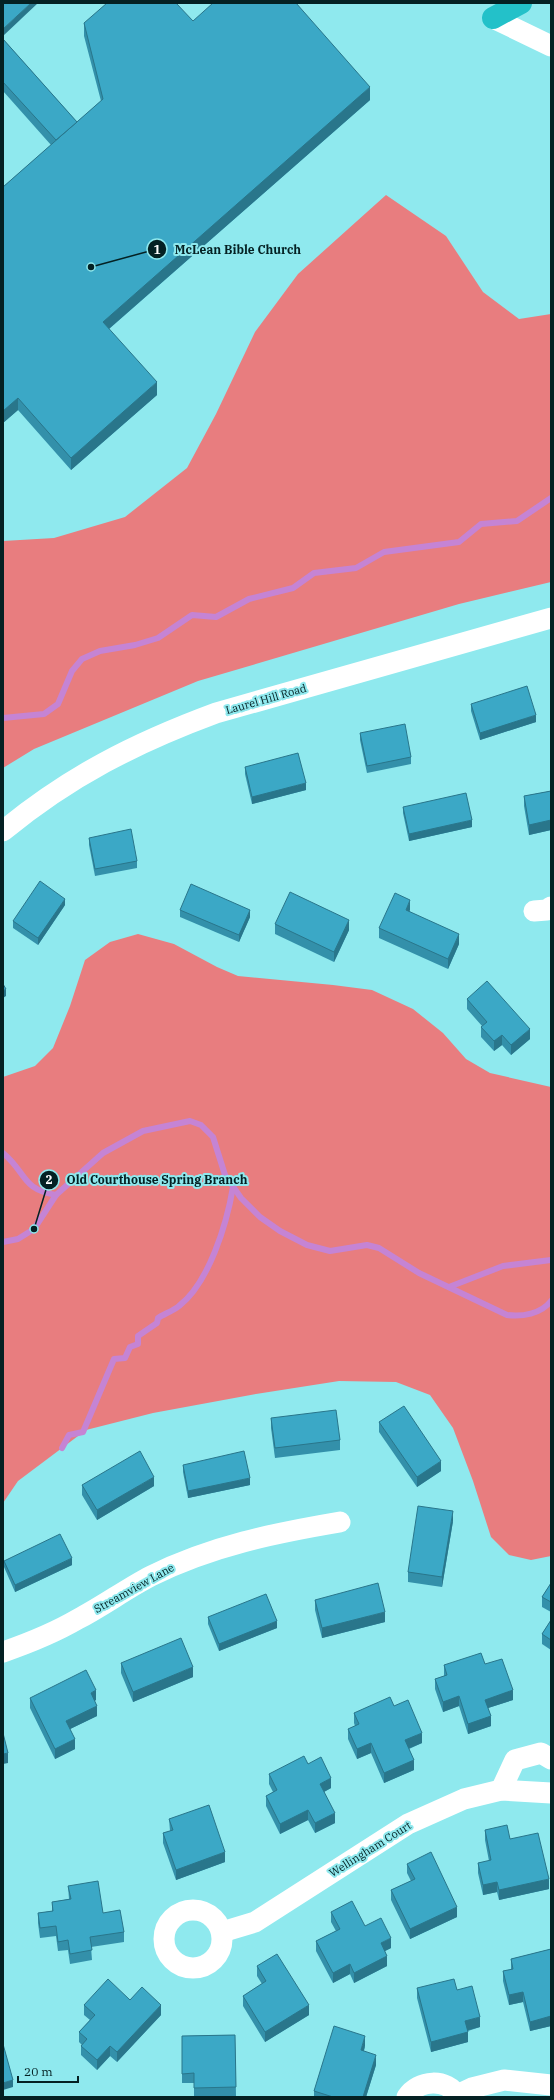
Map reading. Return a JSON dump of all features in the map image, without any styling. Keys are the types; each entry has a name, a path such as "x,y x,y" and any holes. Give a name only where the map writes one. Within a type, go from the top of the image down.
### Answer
{"highway":[{"path":"493,18 521,3"}],"street":[{"path":"493,18 551,46"},
{"name":"Laurel Hill Road","path":"3,831 24,814 85,772 163,732 216,713 551,618"},
{"name":"Streamview Lane","path":"3,1652 36,1640 78,1620 151,1577 185,1561 219,1548 281,1532 340,1522"},
{"path":"501,1790 515,1760 541,1753 551,1759"},
{"name":"Wellingham Court","path":"222,1932 255,1922 408,1824 464,1799 501,1790 551,1792"},
{"path":"407,2097 411,2090 426,2082 444,2085 457,2096 472,2088 504,2080 551,2085"}],"shaded area":[{"path":"386,195 446,236 483,292 519,319 551,314 551,582 459,604 198,681 34,749 3,768 3,541 54,538 125,517 187,468 216,414 255,332 298,274"},
{"path":"138,934 174,944 217,967 238,976 372,990 413,1009 443,1033 466,1059 490,1073 551,1087 551,1556 531,1560 509,1555 491,1537 473,1481 453,1428 430,1395 396,1382 339,1381 256,1394 153,1413 86,1430 18,1481 3,1503 3,1077 35,1066 53,1048 70,1006 85,960 110,942"}],"building":[{"path":"3,3 31,3 3,29"},
{"path":"107,3 176,3 193,21 213,3 296,3 370,87 103,322 157,382 71,458 18,398 3,411 3,187 103,99 84,23"},
{"path":"3,39 77,122 56,140 3,82"},
{"path":"527,686 536,715 480,733 471,704"},
{"path":"405,724 411,757 367,766 360,733"},
{"path":"298,753 306,783 252,797 245,767"},
{"path":"551,791 551,820 529,825 524,796"},
{"path":"466,793 472,820 409,834 403,807"},
{"path":"131,829 137,861 95,869 89,838"},
{"path":"40,881 65,899 38,938 13,921"},
{"path":"191,884 250,910 239,935 180,910"},
{"path":"290,892 349,920 334,952 275,924"},
{"path":"395,893 410,900 406,910 459,934 448,959 379,928"},
{"path":"487,981 530,1029 511,1045 502,1035 494,1041 481,1027 487,1022 467,999"},
{"path":"3,984 6,989 3,991"},
{"path":"404,1406 441,1461 417,1477 379,1422"},
{"path":"336,1410 340,1440 275,1448 271,1418"},
{"path":"140,1451 154,1477 97,1510 82,1485"},
{"path":"244,1451 250,1478 188,1491 183,1465"},
{"path":"418,1506 453,1511 442,1577 408,1572"},
{"path":"60,1534 72,1558 15,1585 4,1561"},
{"path":"378,1583 385,1612 322,1628 315,1600"},
{"path":"551,1583 551,1602 542,1597"},
{"path":"266,1594 277,1621 219,1644 208,1617"},
{"path":"551,1620 551,1640 542,1634"},
{"path":"181,1638 193,1667 133,1692 121,1663"},
{"path":"481,1653 485,1664 502,1659 513,1690 485,1700 491,1716 468,1724 459,1696 443,1702 435,1679 447,1675 444,1665"},
{"path":"86,1670 96,1690 91,1693 97,1706 66,1721 75,1739 55,1749 30,1698"},
{"path":"390,1697 394,1706 408,1700 422,1733 405,1740 414,1760 384,1773 371,1743 357,1749 348,1729 359,1724 354,1713"},
{"path":"3,1733 8,1753 3,1754"},
{"path":"304,1756 308,1764 321,1757 331,1778 320,1784 335,1813 315,1823 308,1810 280,1824 266,1796 277,1790 269,1774"},
{"path":"209,1805 225,1852 176,1870 163,1833 173,1830 169,1819"},
{"path":"507,1825 510,1839 538,1833 549,1879 499,1890 497,1882 483,1885 478,1863 491,1860 485,1830"},
{"path":"431,1852 457,1907 410,1929 391,1890 415,1879 407,1864"},
{"path":"98,1881 103,1913 120,1910 124,1932 90,1937 92,1950 70,1954 68,1940 58,1942 56,1926 40,1928 38,1913 53,1911 52,1902 71,1899 68,1886"},
{"path":"352,1901 365,1926 381,1918 391,1938 381,1943 387,1956 354,1973 350,1964 333,1973 316,1941 340,1929 331,1912"},
{"path":"551,1949 551,2016 530,2022 523,1992 509,1995 503,1971 513,1969 511,1959"},
{"path":"277,1954 309,2005 265,2032 243,1996 266,1981 257,1966"},
{"path":"108,1979 130,2000 142,1987 161,2005 117,2052 110,2046 97,2060 81,2046 87,2039 79,2032 95,2015 84,2005"},
{"path":"454,1979 457,1990 472,1986 480,2017 465,2021 468,2032 431,2042 417,1988"},
{"path":"334,2026 365,2036 361,2050 376,2055 363,2097 333,2097 314,2091"},
{"path":"235,2035 236,2087 194,2088 194,2073 182,2074 182,2036"},
{"path":"3,2044 13,2080 3,2083"}],"waterway":[{"path":"3,718 44,714 58,704 72,671 82,659 100,651 135,645 158,638 192,615 216,617 249,599 293,588 314,573 356,568 384,552 459,542 481,524 517,521 551,498"},
{"path":"3,1242 18,1239 34,1229 56,1195 103,1153 143,1131 190,1121 201,1125 213,1137 225,1175 241,1198 260,1217 280,1231 307,1245 330,1251 367,1245 379,1248 419,1273 507,1315 531,1314 542,1309 551,1301"},
{"path":"3,1153 11,1160 25,1179 36,1189 56,1195"},
{"path":"62,1448 69,1435 83,1432 114,1359 125,1358 130,1347 138,1344 138,1336 157,1323 158,1318 179,1306 190,1296 199,1283 208,1268 215,1251 226,1218 233,1187"},
{"path":"449,1287 503,1266 551,1260"}],"place":[{"name":"McLean Bible Church","path":"91,267"},
{"name":"Old Courthouse Spring Branch","path":"34,1229"}]}
